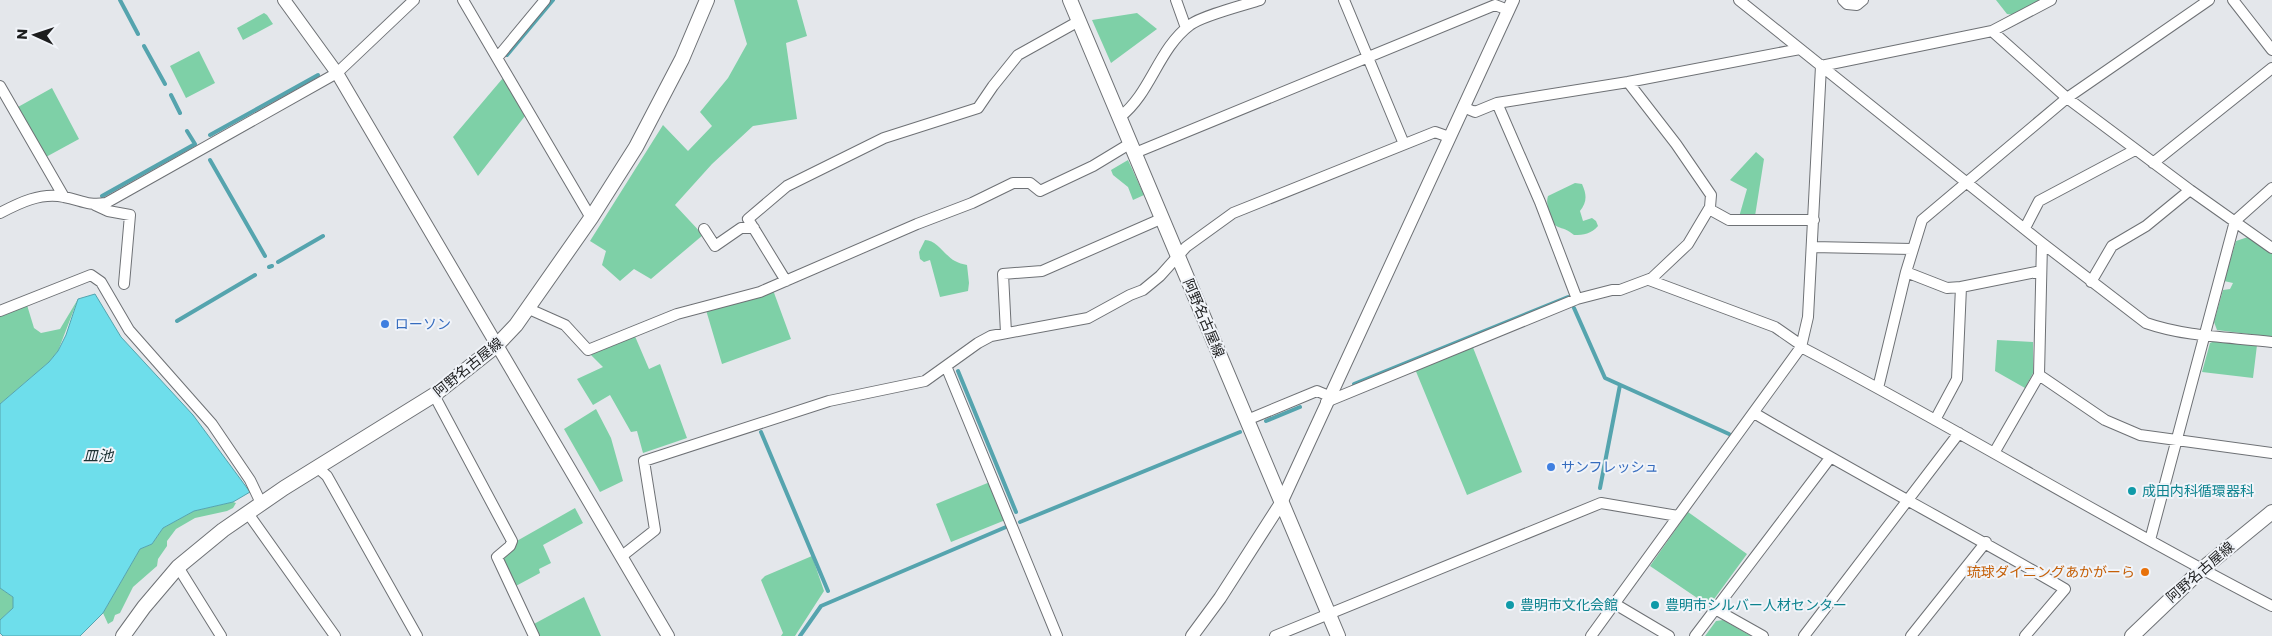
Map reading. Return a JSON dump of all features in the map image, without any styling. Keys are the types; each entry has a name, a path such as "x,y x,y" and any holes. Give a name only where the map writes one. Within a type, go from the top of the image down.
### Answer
{"main road":[{"name":"阿野名古屋線","path":"123,636 144,607 178,567 247,512 434,395 496,346 529,309 616,180 658,109 707,0"},
{"name":"阿野名古屋線","path":"1070,0 1338,636"},
{"name":"阿野名古屋線","path":"2132,636 2201,570 2272,512"}],"street":[{"path":"284,0 337,73 668,636"},
{"path":"95,205 106,203 337,73 414,0"},
{"path":"463,0 591,218"},
{"path":"497,58 545,0"},
{"path":"1176,0 1186,28"},
{"path":"1120,117 1136,102 1165,53 1186,28 1192,23 1260,0"},
{"path":"1344,0 1404,144"},
{"path":"1739,0 2091,282 2146,323 2159,328 2272,342"},
{"path":"1843,0 1848,4 1857,5 1863,0"},
{"path":"1820,66 1992,31 2051,0"},
{"path":"1878,388 1912,249 1922,220 2067,98 2209,0"},
{"path":"2233,0 2272,50"},
{"path":"529,309 565,325 588,350 677,314 760,292 917,224 972,203 1013,183 1030,183 1040,191 1133,148 1367,58 1495,6 1511,5 1281,503 1224,592 1192,636"},
{"path":"786,281 748,219 787,186 884,138 978,108 1018,55 1079,21"},
{"path":"1992,31 2067,98 2135,150 2272,248"},
{"path":"1463,107 1475,112 1497,103 1628,82 1800,49"},
{"path":"1591,636 1801,346 1808,317 1820,66"},
{"path":"2153,163 2272,68"},
{"path":"1328,399 1577,300 1612,290 1620,290 1649,280 1688,244 1709,209 1711,195 1676,144 1628,82"},
{"path":"0,86 64,196"},
{"path":"1497,103 1540,202 1577,300"},
{"path":"622,556 655,530 644,461 829,401 925,381 978,343 991,336 1088,318 1143,290 1160,276 1186,246 1233,213 1435,132 1449,138"},
{"path":"2025,228 2039,201 2135,150"},
{"path":"2150,540 2235,221 2272,188"},
{"path":"2091,282 2112,246 2146,226 2190,190"},
{"path":"0,213 15,205 42,196 64,196 82,203 130,215 124,284"},
{"path":"1709,209 1729,220 1814,220"},
{"path":"1006,333 1002,274 1042,270 1163,218"},
{"path":"704,229 715,246 741,228 754,228"},
{"path":"1994,453 2039,375 2042,243"},
{"path":"1812,247 1912,249"},
{"path":"1906,272 1947,288 1962,287 2041,271"},
{"path":"0,311 91,275 101,282 129,330 212,424 250,480 261,503"},
{"path":"1649,280 1775,327 1801,346 2201,570 2272,606"},
{"path":"1935,420 1957,379 1962,287"},
{"path":"946,366 1057,636"},
{"path":"2039,375 2105,420 2140,435 2272,453"},
{"path":"1247,420 1317,391 1328,399"},
{"path":"434,395 512,541 510,546 497,557 534,636"},
{"path":"1754,413 1830,458 1986,542 2065,589 2025,636"},
{"path":"1804,636 1906,499 1959,433"},
{"path":"1695,636 1830,458"},
{"path":"318,468 327,476 418,636"},
{"path":"1275,636 1601,503 1678,516"},
{"path":"247,512 335,636"},
{"path":"1912,636 1986,542"},
{"path":"178,567 221,636"},
{"path":"1615,604 1669,636"},
{"path":"1716,609 1763,636"}],"green space":[{"path":"734,0 797,0 807,36 786,43 797,119 753,126 712,164 675,205 703,235 651,279 634,269 620,281 602,265 606,251 590,241 663,125 688,151 712,126 700,112 728,78 747,44"},
{"path":"1996,0 2042,0 2014,15 2007,14"},
{"path":"264,13 273,24 243,40 237,28"},
{"path":"1137,13 1157,29 1111,63 1092,20"},
{"path":"199,51 215,83 186,98 170,66"},
{"path":"503,78 525,116 478,176 453,137"},
{"path":"52,88 79,139 46,157 18,107"},
{"path":"1756,152 1764,159 1755,216 1739,217 1747,189 1730,180"},
{"path":"1128,160 1144,195 1133,200 1128,187 1113,175 1111,170"},
{"path":"1575,183 1582,184 1585,192 1584,205 1580,211 1583,221 1592,218 1598,226 1593,231 1574,235 1552,222 1547,200 1548,196"},
{"path":"2248,237 2272,254 2272,337 2217,330 2214,322 2223,290 2230,289 2233,283 2224,281 2236,241"},
{"path":"925,240 937,245 951,259 967,265 968,291 940,297 930,260 924,262 920,259 919,252"},
{"path":"773,290 791,339 722,364 706,310"},
{"path":"78,299 58,351 49,362 0,404 0,315 27,305 34,328 41,333 60,329"},
{"path":"634,334 649,369 660,364 687,438 643,453 637,431 631,432 610,395 593,405 577,379 603,367 590,354"},
{"path":"1997,340 2033,342 2033,373 2025,388 1995,371"},
{"path":"2215,341 2257,345 2253,378 2202,372 2210,343"},
{"path":"1472,345 1522,472 1467,495 1415,369"},
{"path":"596,409 611,438 623,481 600,492 564,429"},
{"path":"990,482 1005,519 951,542 936,504"},
{"path":"233,502 236,503 233,508 227,511 195,518 176,529 167,541 167,546 158,559 157,566 133,587 120,613 115,615 113,621 108,624 103,613 140,549 152,544 163,528 194,511"},
{"path":"575,508 583,523 543,545 551,563 539,569 540,573 514,587 501,557 515,542"},
{"path":"1688,512 1747,554 1709,606 1650,566"},
{"path":"812,556 824,591 795,636 781,636 783,633 761,580 765,576"},
{"path":"0,588 13,597 13,608 0,620"},
{"path":"584,597 601,636 538,636 532,625"},
{"path":"1723,620 1751,636 1705,636 1716,621"}],"water":[{"name":"皿池","path":"95,294 121,337 193,415 250,492 233,502 194,511 163,528 152,544 140,549 103,613 80,636 3,636 0,633 0,620 13,608 13,597 0,588 0,404 49,362 58,351 66,335 78,299"}],"waterway":[{"path":"120,0 138,34"},
{"path":"507,55 553,0"},
{"path":"144,46 165,84"},
{"path":"210,135 318,75"},
{"path":"171,95 180,113"},
{"path":"102,196 195,144 187,131"},
{"path":"210,160 265,256"},
{"path":"278,262 323,236"},
{"path":"177,321 255,275"},
{"path":"1354,384 1568,297"},
{"path":"1574,308 1605,378 1729,434"},
{"path":"958,371 1016,512"},
{"path":"1600,488 1620,385"},
{"path":"1266,421 1300,407"},
{"path":"761,432 828,591"},
{"path":"1020,522 1240,432"},
{"path":"800,636 821,606 1006,527"}],"place":[{"name":"ローソン","path":"385,324"},
{"name":"サンフレッシュ","path":"1551,467"},
{"name":"成田内科循環器科","path":"2132,491"},
{"name":"琉球ダイニングあかがーら","path":"2145,572"},
{"name":"豊明市文化会館","path":"1510,605"},
{"name":"豊明市シルバー人材センター","path":"1655,605"}]}
